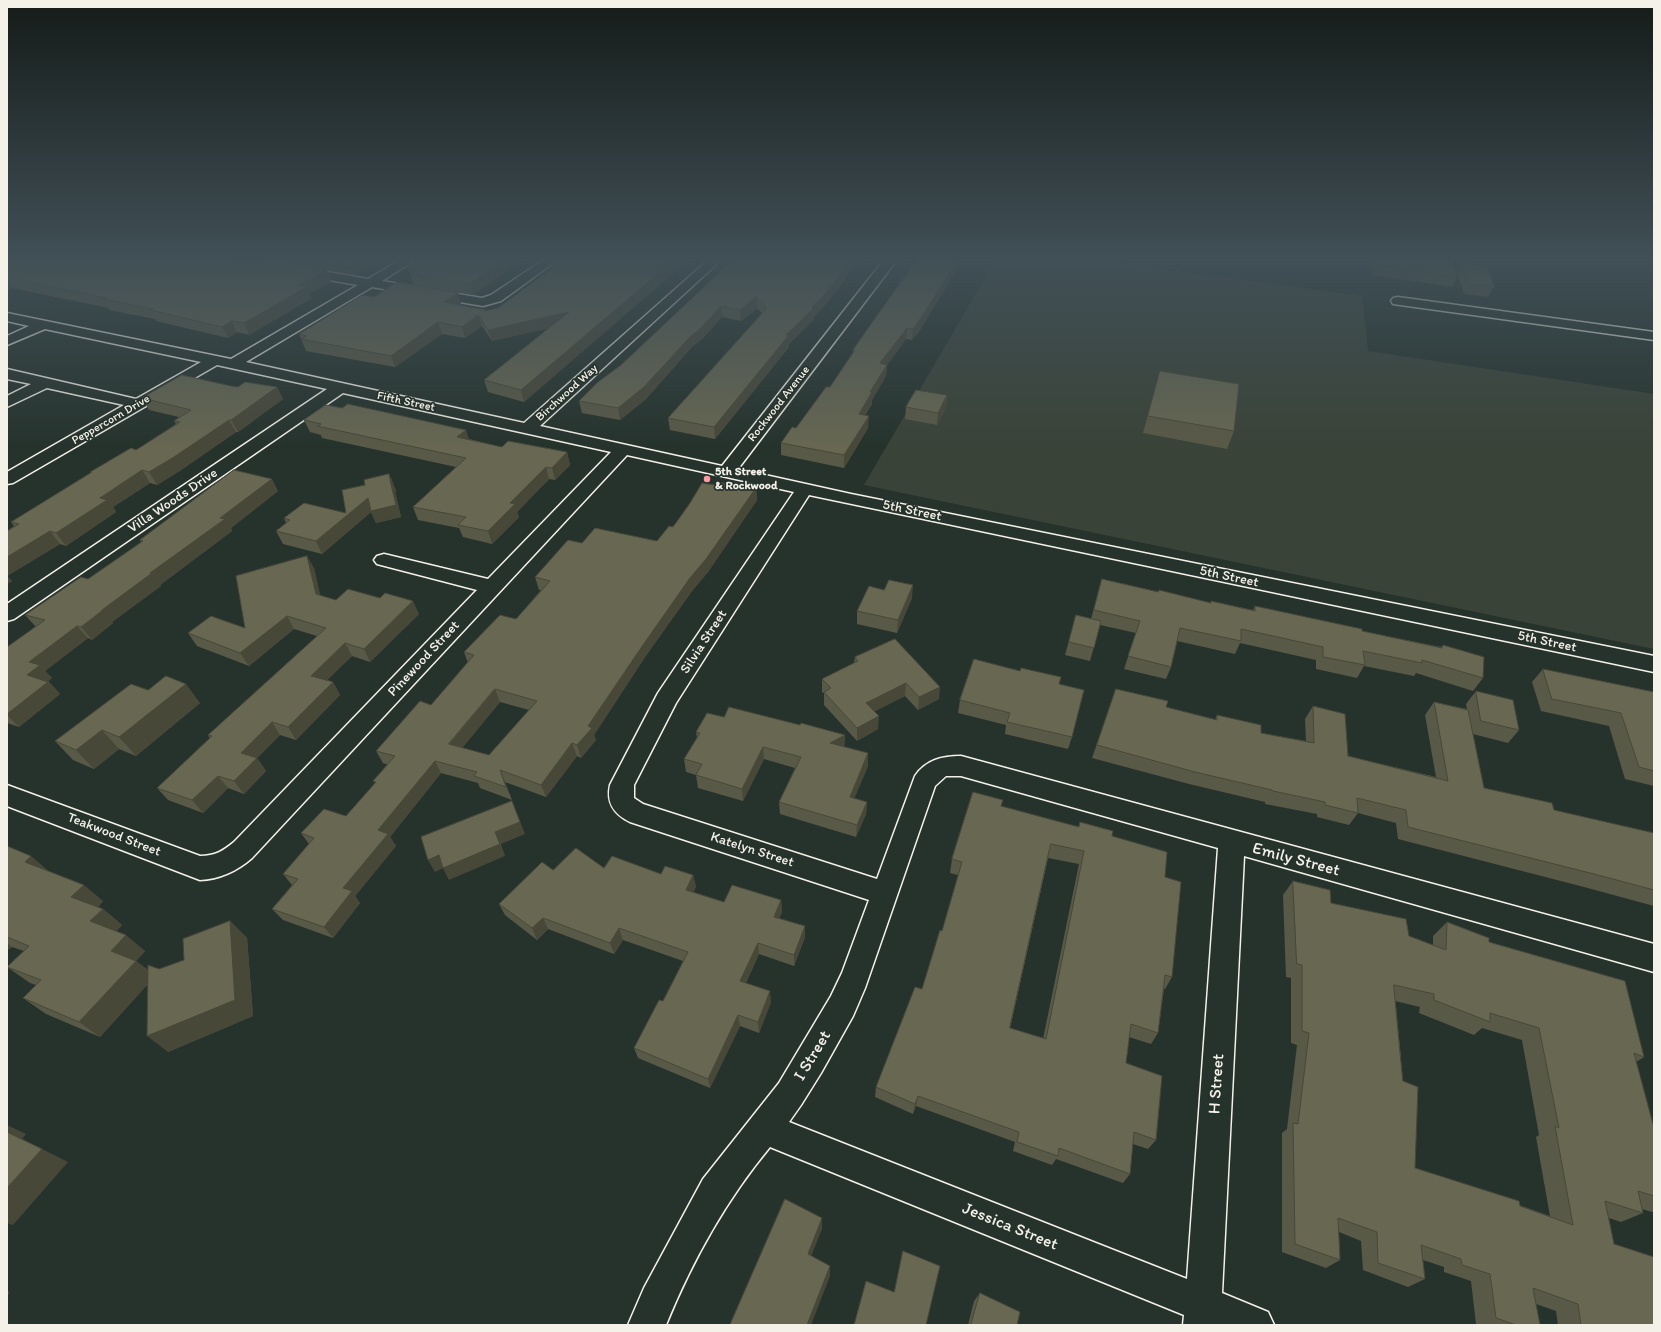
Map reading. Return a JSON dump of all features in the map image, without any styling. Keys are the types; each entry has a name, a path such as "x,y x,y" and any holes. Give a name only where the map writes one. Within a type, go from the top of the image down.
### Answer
{"street":[{"name":"Fifth Street","path":"28,323 215,360 805,488"},
{"path":"233,364 302,323"},
{"name":"Birchwood Way","path":"528,428 645,323"},
{"name":"Rockwood Avenue","path":"727,471 842,323"},
{"path":"1560,323 1654,336"},
{"path":"7,341 43,325"},
{"name":"Peppercorn Drive","path":"7,479 215,360"},
{"path":"7,374 139,404"},
{"path":"7,402 45,383"},
{"name":"Villa Woods Drive","path":"7,614 340,388"},
{"name":"Pinewood Street","path":"222,865 233,859 243,850 623,449"},
{"name":"5th Street","path":"805,488 1654,664"},
{"name":"Silvia Street","path":"622,803 620,795 622,785 663,704 805,488"},
{"path":"384,560 492,587"},
{"name":"Emily Street","path":"938,768 962,766 1653,961"},
{"name":"I Street","path":"647,1325 678,1259 715,1191 790,1094 842,1006 855,978 924,784 929,774 938,768"},
{"name":"Teakwood Street","path":"7,795 200,868 211,868 222,865"},
{"name":"Katelyn Street","path":"622,803 629,810 638,814 884,893"},
{"name":"H Street","path":"1202,1315 1232,842"},
{"name":"Jessica Street","path":"764,1128 1202,1315 1255,1325"}],"shaded area":[{"path":"959,323 1365,323 1368,351 1654,394 1654,649 864,485"}],"building":[{"path":"206,323 228,323 222,327"},
{"path":"317,323 436,323 391,356 301,339 307,336 299,334"},
{"path":"444,323 467,323 462,327"},
{"path":"483,323 519,323 488,330"},
{"path":"555,323 600,323 521,390 484,380"},
{"path":"666,323 705,323 690,337 644,387 618,408 579,401 598,382 621,365"},
{"path":"753,323 798,323 786,335 789,335 714,427 668,418"},
{"path":"872,323 917,323 913,329 907,328 880,363 887,365 870,392 872,392 859,414 869,416 844,455 781,443 792,427 796,428 826,387 830,387 855,350 853,350"},
{"path":"1160,371 1239,384 1234,431 1148,416"},
{"path":"182,375 238,387 245,382 277,387 231,420 174,457 149,472 142,470 100,498 107,500 56,533 50,531 7,557 7,531 19,524 11,522 92,472 90,472 131,448 136,450 180,422 174,421 191,410 142,398"},
{"path":"916,390 947,395 938,413 906,407"},
{"path":"348,404 466,430 457,437 502,447 508,441 567,452 552,468 546,467 510,503 515,504 488,531 458,525 466,517 413,507 466,458 317,426 321,424 304,420 326,405 342,408"},
{"path":"234,470 272,479 220,518 225,519 150,573 152,573 81,627 77,626 29,662 40,665 27,675 48,682 7,714 7,647 45,620 25,615 81,577 88,579 143,541 140,540"},
{"path":"389,474 396,505 371,511 368,498 316,541 276,531 290,520 284,518 304,503 346,513 342,490 365,485 364,480"},
{"path":"717,482 756,488 643,645 588,726 592,728 577,745 572,743 541,785 500,770 506,787 474,776 477,772 435,761 378,830 388,834 343,888 352,891 324,927 272,909 298,879 283,874 314,838 301,833 324,809 346,816 376,782 373,781 395,756 376,751 420,701 431,705 474,655 464,652 500,615 516,619 550,581 535,577 568,540 582,543 595,528 657,541 669,526 673,527 702,483 716,485","holes":["495,689 537,701 489,755 449,744"]},
{"path":"307,556 316,594 336,600 348,589 380,598 385,593 413,601 364,649 345,643 311,676 333,682 288,727 272,722 241,753 257,758 234,781 218,776 192,800 157,788 212,736 208,735 326,628 287,616 240,653 188,633 211,616 245,628 236,576"},
{"path":"1102,579 1158,592 1159,590 1211,603 1211,601 1255,611 1255,606 1442,648 1443,645 1484,657 1483,678 1422,660 1422,663 1363,651 1365,665 1323,657 1323,647 1241,629 1241,641 1180,628 1171,667 1128,656 1140,621 1094,610"},
{"path":"889,580 913,585 898,620 857,611 869,586 884,590"},
{"path":"1076,615 1101,621 1094,648 1069,642"},
{"path":"895,639 940,687 919,697 906,683 866,703 879,716 857,728 824,692 831,688 822,679 858,661 855,657"},
{"path":"974,659 1020,671 1021,668 1061,677 1059,684 1084,690 1072,737 1007,722 1010,713 960,700"},
{"path":"1543,669 1654,692 1654,771 1639,767 1621,713 1552,699"},
{"path":"166,676 186,684 119,737 102,730 76,750 55,741 131,684 148,690"},
{"path":"1116,689 1168,701 1166,707 1217,720 1217,715 1261,725 1261,733 1314,743 1313,706 1345,714 1348,756 1448,781 1434,702 1468,710 1484,788 1552,803 1554,810 1654,833 1654,890 1408,827 1406,810 1357,798 1358,813 1325,805 1325,802 1195,772 1097,745"},
{"path":"1476,691 1513,700 1519,730 1481,721"},
{"path":"729,707 800,725 801,723 845,735 830,743 868,753 850,797 867,802 857,825 779,802 801,757 763,747 742,789 696,775 702,764 684,759 700,733 696,732 707,713 724,717"},
{"path":"973,792 1003,800 1001,806 1079,827 1080,822 1113,831 1112,836 1167,852 1165,877 1181,882 1172,977 1165,975 1158,1033 1131,1024 1126,1063 1162,1076 1156,1140 1134,1132 1130,1174 1059,1148 1058,1156 1017,1142 1019,1132 918,1096 915,1104 876,1087 915,987 922,989 940,930 942,931 962,862 952,859","holes":["1051,844 1084,851 1046,1039 1010,1028"]},
{"path":"512,801 520,822 495,832 500,844 443,868 439,855 428,860 421,837"},
{"path":"7,846 31,856 25,862 84,885 71,897 103,909 90,921 126,935 111,951 136,961 79,1022 23,998 41,980 7,967 29,946 7,937"},
{"path":"576,848 604,868 612,856 661,874 665,866 693,875 686,890 724,902 732,885 781,900 774,917 805,926 794,955 758,943 740,981 770,991 758,1022 738,1015 708,1079 634,1048 659,1000 663,1001 688,952 619,928 610,943 543,918 532,928 499,904 542,862 553,870"},
{"path":"1293,881 1330,890 1331,903 1406,919 1409,936 1446,950 1447,922 1489,938 1489,942 1625,981 1644,1057 1634,1053 1654,1128 1654,1196 1638,1191 1643,1213 1605,1201 1614,1244 1654,1257 1654,1325 1581,1325 1578,1304 1533,1288 1540,1325 1516,1325 1496,1318 1490,1274 1462,1265 1461,1259 1421,1245 1425,1279 1378,1263 1377,1232 1338,1218 1340,1260 1295,1244 1293,1123 1298,1124 1309,1033 1302,1031 1302,965 1297,964","holes":["1394,985 1434,994 1434,1000 1490,1022 1490,1013 1539,1028 1559,1128 1555,1126 1573,1225 1520,1206 1519,1201 1415,1168 1418,1087 1403,1081"]},
{"path":"230,921 235,1000 147,1036 148,965 159,969 184,960 183,939"},
{"path":"7,1132 42,1149 7,1188"},
{"path":"785,1199 822,1218 808,1254 830,1266 807,1325 730,1325"},
{"path":"903,1251 940,1266 926,1325 854,1325 866,1281 894,1292"},
{"path":"980,1293 1020,1312 1017,1325 971,1325"}],"place":[{"name":"5th Street & Rockwood","path":"707,479"}]}
